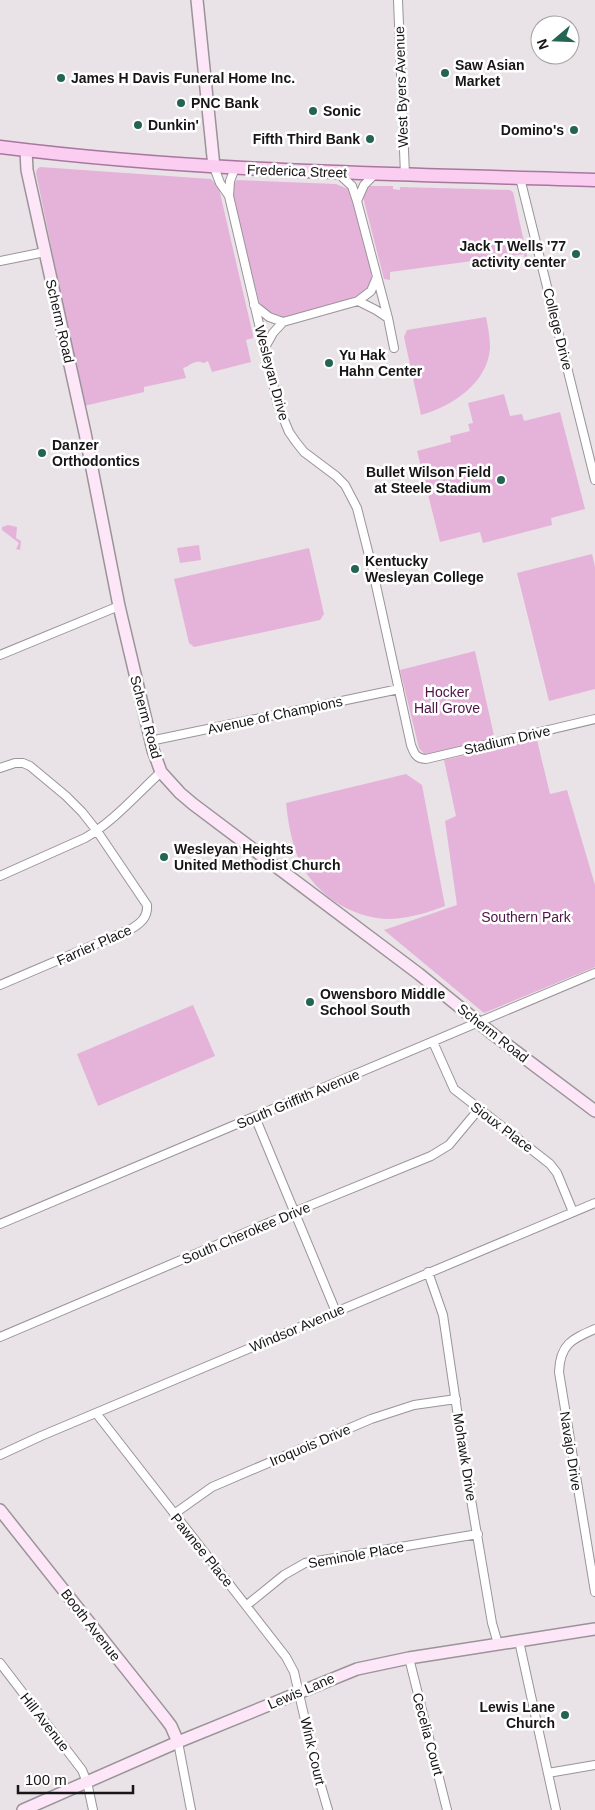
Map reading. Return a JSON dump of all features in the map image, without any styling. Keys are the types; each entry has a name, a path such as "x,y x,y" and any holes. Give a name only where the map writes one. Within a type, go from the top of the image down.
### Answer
{"main road":[{"name":"Frederica Street","path":"0,147 128,161 214,167 375,174 595,180"}],"street":[{"path":"197,0 214,167"},
{"name":"West Byers Avenue","path":"398,0 405,175"},
{"name":"Scherm Road","path":"26,151 27,170 85,433 119,606 150,741 161,772 193,804 412,969 595,1111"},
{"name":"Wesleyan Drive","path":"214,167 220,183 230,196"},
{"name":"Wesleyan Drive","path":"235,168 230,181 230,196 278,405 289,432 304,452 345,485 357,508 411,745 414,753 419,758"},
{"path":"337,172 352,186 357,201 388,318 394,348"},
{"path":"357,201 364,185 375,174"},
{"name":"College Drive","path":"520,178 595,480"},
{"path":"0,261 45,252"},
{"path":"264,349 273,333 283,322 358,302 371,291 377,277"},
{"path":"358,302 388,318"},
{"path":"254,305 269,316 283,322"},
{"path":"0,655 119,606"},
{"name":"Avenue of Champions","path":"150,741 399,689"},
{"name":"Stadium Drive","path":"419,758 426,759 595,719"},
{"name":"Farrier Place","path":"0,768 15,763 23,763 30,766 66,796 97,831 147,905 148,912 144,919 132,929 0,985"},
{"path":"0,876 97,831 120,812 161,772"},
{"name":"South Griffith Avenue","path":"0,1224 595,973"},
{"name":"Sioux Place","path":"432,1042 454,1089 550,1164 557,1173 573,1212"},
{"name":"South Cherokee Drive","path":"0,1337 441,1150 449,1145 479,1109"},
{"path":"255,1117 336,1312"},
{"name":"Windsor Avenue","path":"0,1455 428,1272 595,1203"},
{"name":"Mohawk Drive","path":"428,1272 443,1315 492,1622 498,1644"},
{"name":"Navajo Drive","path":"595,1329 576,1337 568,1344 562,1352 559,1361 559,1372 595,1592"},
{"name":"Iroquois Drive","path":"174,1514 212,1487 371,1419 414,1405 456,1399"},
{"name":"Pawnee Place","path":"96,1413 286,1657 294,1672 299,1692"},
{"name":"Booth Avenue","path":"0,1510 165,1718 178,1742"},
{"name":"Seminole Place","path":"247,1605 284,1575 305,1563 478,1534"},
{"name":"Lewis Lane","path":"23,1810 178,1742 357,1669 410,1658 595,1629"},
{"path":"519,1641 556,1810"},
{"name":"Cecelia Court","path":"410,1658 447,1810"},
{"name":"Hill Avenue","path":"0,1663 82,1770 94,1810"},
{"name":"Wink Court","path":"299,1692 317,1772 328,1810"},
{"path":"178,1742 191,1810"},
{"path":"548,1773 595,1765"}],"green space":[{"path":"40,167 211,179 218,186 220,193 253,335 253,338 246,340 251,362 212,372 208,361 204,363 195,362 183,368 186,378 144,387 144,392 84,406 36,173"},
{"path":"237,180 336,184 348,189 353,198 371,270 369,288 359,297 339,305 284,318 266,311 259,302 232,194 232,185"},
{"path":"368,186 393,186 393,189 400,190 400,187 510,190 513,192 528,260 525,259 524,254 390,272 390,280 384,279 363,197"},
{"path":"486,317 490,348 488,361 483,372 466,392 455,400 421,415 404,337 407,330"},
{"name":"Bullet Wilson Field at Steele Stadium","path":"504,394 510,416 522,414 524,421 560,412 585,509 551,518 552,525 483,543 480,532 440,542 417,451 451,442 450,436 470,431 468,424 473,423 468,403"},
{"path":"8,525 17,527 16,538 21,541 20,550 16,549 19,543 2,530 2,527"},
{"path":"199,545 201,560 180,563 177,548"},
{"path":"309,548 324,614 320,620 194,647 189,643 174,579"},
{"path":"592,554 595,567 595,689 549,701 517,573"},
{"name":"Hocker Hall Grove","path":"475,651 495,740 425,755 419,748 400,670"},
{"name":"Southern Park","path":"537,740 550,794 567,790 595,885 595,967 484,1013 384,930 457,905 445,821 456,816 444,760"},
{"path":"406,774 422,785 445,906 418,915 390,919 375,918 347,909 322,892 303,868 293,843 286,803"},
{"path":"193,1005 215,1056 98,1106 77,1054"}],"place":[{"name":"Saw Asian Market","path":"445,73"},
{"name":"James H Davis Funeral Home Inc.","path":"61,78"},
{"name":"PNC Bank","path":"181,103"},
{"name":"Sonic","path":"313,111"},
{"name":"Dunkin'","path":"138,125"},
{"name":"Domino's","path":"574,130"},
{"name":"Fifth Third Bank","path":"370,139"},
{"name":"Jack T Wells '77 activity center","path":"576,254"},
{"name":"Yu Hak Hahn Center","path":"329,363"},
{"name":"Danzer Orthodontics","path":"42,453"},
{"name":"Bullet Wilson Field at Steele Stadium","path":"501,480"},
{"name":"Kentucky Wesleyan College","path":"355,569"},
{"name":"Wesleyan Heights United Methodist Church","path":"164,857"},
{"name":"Owensboro Middle School South","path":"310,1002"},
{"name":"Lewis Lane Church","path":"565,1715"}]}
